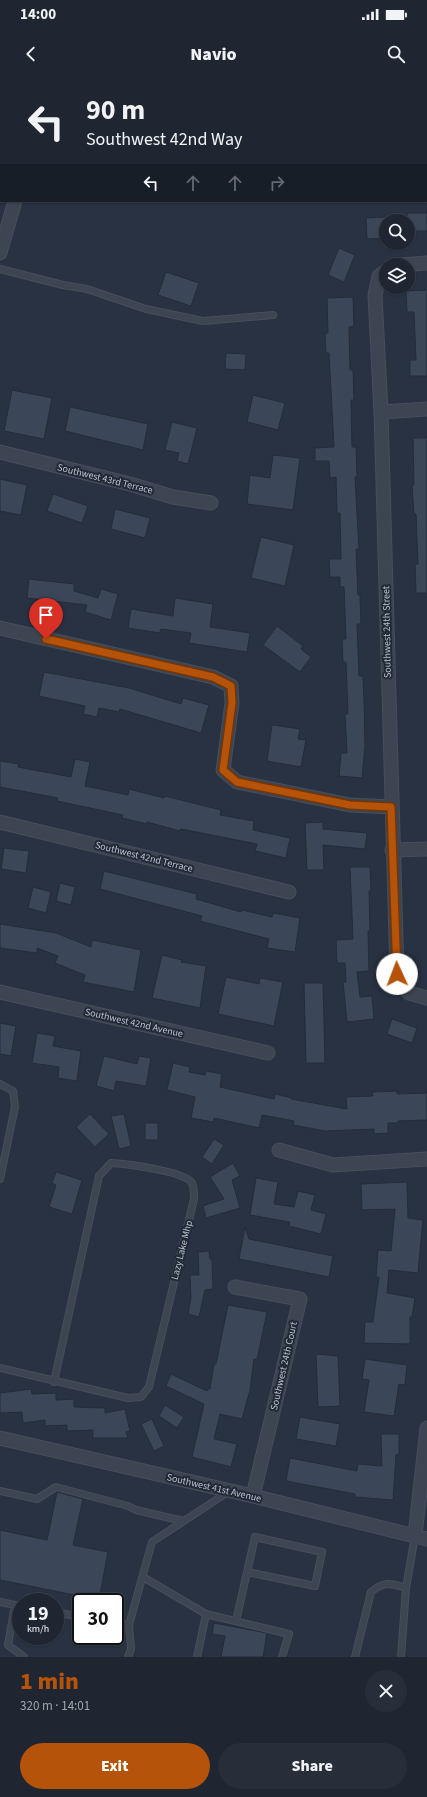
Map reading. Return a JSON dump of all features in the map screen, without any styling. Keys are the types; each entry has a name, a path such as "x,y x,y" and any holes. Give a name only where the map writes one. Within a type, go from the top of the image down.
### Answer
{"street":[{"path":"0,253 15,202"},
{"path":"415,264 427,263"},
{"name":"Southwest 24th Street","path":"379,276 375,295 381,412 392,850 397,974 409,993 427,998"},
{"path":"381,412 427,409"},
{"name":"Southwest 43rd Terrace","path":"0,452 130,484 173,497 211,503"},
{"path":"0,628 213,677 231,686 232,703 223,770 237,782 350,805 391,807"},
{"name":"Southwest 42nd Terrace","path":"0,822 289,892"},
{"path":"392,850 427,849"},
{"name":"Southwest 42nd Avenue","path":"0,992 268,1053"},
{"path":"279,1150 333,1165 427,1159"},
{"name":"Southwest 24th Court","path":"235,1287 300,1299 253,1496"},
{"path":"421,1538 427,1428"},
{"name":"Southwest 41st Avenue","path":"0,1438 253,1496 421,1538"}],"lane":[{"path":"0,269 63,285 87,289 146,309 203,321 273,315"},
{"path":"0,1084 13,1091 15,1106 0,1179"},
{"name":"Lazy Lake Mhp","path":"111,1163 129,1164 183,1176 192,1184 194,1199 149,1387 141,1397 128,1398 54,1382 98,1176 111,1163"},
{"path":"0,1368 54,1382"},
{"path":"0,1491 37,1499 56,1487 128,1506 136,1510 183,1521"},
{"path":"128,1657 131,1649 129,1625 152,1542 229,1491"},
{"path":"236,1621 247,1572 255,1537 322,1552 315,1586 247,1572"},
{"path":"401,1657 406,1588 421,1538"},
{"path":"143,1577 206,1614 289,1634 282,1657"},
{"path":"355,1657 371,1592 379,1585 392,1584 406,1588"},
{"path":"0,1602 12,1605"},
{"path":"197,1657 206,1614"},
{"path":"124,1624 129,1625"},
{"path":"8,1645 12,1629"},
{"path":"0,1642 8,1645 24,1657"}],"building":[{"path":"427,213 427,231 415,231 415,214 407,214"},
{"path":"379,217 379,238 367,239 366,218"},
{"path":"339,248 355,255 344,282 328,275"},
{"path":"166,272 199,283 191,306 158,295"},
{"path":"427,290 427,376 410,376 410,360 416,360 414,312 407,312 406,294 415,294 415,291"},
{"path":"353,297 354,326 349,327 350,370 353,370 354,400 351,400 352,447 356,447 357,477 355,477 359,549 356,549 361,624 357,624 359,676 363,676 364,701 365,746 362,778 339,776 341,753 347,753 345,714 348,714 346,662 343,662 342,639 346,639 344,587 340,587 340,577 330,577 329,559 341,559 340,513 337,513 336,477 330,478 329,461 315,461 315,448 334,447 329,353 326,353 325,333 328,333 327,298"},
{"path":"226,353 246,354 245,370 225,369"},
{"path":"12,390 52,398 44,439 4,431"},
{"path":"253,395 285,403 278,430 247,422"},
{"path":"70,407 148,424 143,450 65,431"},
{"path":"172,422 197,428 188,464 177,461 179,453 165,450"},
{"path":"413,438 427,438 427,593 416,593 415,564 418,564 416,514 414,514 412,485 414,485"},
{"path":"273,455 300,458 293,510 247,504 250,475 270,478"},
{"path":"0,479 27,485 21,515 0,511"},
{"path":"53,494 88,506 82,523 47,511"},
{"path":"115,509 150,518 145,538 111,529"},
{"path":"261,537 294,545 285,586 251,578"},
{"path":"29,579 74,584 74,591 98,598 101,589 118,594 111,620 85,612 87,605 27,598"},
{"path":"175,598 213,604 210,627 250,633 247,652 189,643 191,633 161,629 160,633 128,628 131,609 173,616"},
{"path":"277,626 303,646 301,649 311,657 300,672 263,645"},
{"path":"44,672 129,688 181,704 183,698 209,705 201,733 120,709 119,712 99,708 97,717 83,714 85,706 39,696"},
{"path":"272,725 300,729 298,739 306,740 301,767 267,761"},
{"path":"75,759 90,762 85,786 128,795 129,789 164,798 165,796 221,810 220,815 254,821 253,830 290,838 286,858 255,851 257,844 181,829 180,831 147,822 147,824 122,818 123,815 57,801 58,798 0,787 0,761 19,764 18,767 71,777"},
{"path":"323,822 323,829 367,833 365,849 323,845 324,870 307,870 305,823"},
{"path":"4,848 29,851 26,873 1,869"},
{"path":"350,867 370,867 370,931 368,931 369,971 357,972 360,997 372,996 374,1019 347,1022 343,982 346,982 345,963 337,963 336,940 353,939"},
{"path":"104,871 197,894 196,899 241,912 242,910 272,917 273,913 300,918 295,952 267,948 269,939 200,921 202,916 100,889"},
{"path":"60,883 75,887 71,905 56,901"},
{"path":"33,887 51,892 46,913 28,908"},
{"path":"0,924 56,933 91,947 92,940 141,950 134,992 83,982 85,975 55,963 58,956 37,948 37,953 0,948"},
{"path":"162,955 182,960 181,962 206,966 200,1008 152,998"},
{"path":"226,977 259,984 260,978 283,982 274,1026 218,1014"},
{"path":"304,983 323,983 325,1063 306,1063"},
{"path":"392,1019 417,1028 412,1043 387,1034"},
{"path":"0,1023 16,1026 11,1056 0,1054"},
{"path":"37,1033 55,1036 53,1046 81,1051 77,1081 58,1078 59,1067 32,1063"},
{"path":"104,1056 137,1064 139,1056 151,1058 146,1086 116,1081 114,1091 96,1086"},
{"path":"173,1063 190,1067 189,1072 205,1075 206,1071 222,1074 220,1087 274,1099 275,1094 292,1098 291,1099 347,1109 346,1097 373,1096 372,1092 397,1091 397,1094 427,1093 427,1120 398,1121 398,1123 388,1123 388,1133 374,1134 374,1129 326,1131 293,1125 294,1121 262,1115 259,1128 214,1118 213,1122 191,1118 195,1097 167,1090"},
{"path":"90,1114 109,1134 95,1147 76,1127"},
{"path":"124,1114 131,1146 119,1149 111,1116"},
{"path":"145,1123 158,1123 158,1140 145,1140"},
{"path":"214,1139 224,1145 212,1164 202,1157"},
{"path":"233,1163 240,1176 232,1180 240,1208 206,1218 203,1206 224,1199 210,1177"},
{"path":"56,1172 82,1180 72,1214 49,1207 56,1185 52,1183"},
{"path":"256,1178 278,1182 274,1204 294,1207 298,1191 315,1195 311,1210 326,1214 321,1234 289,1226 290,1222 250,1215"},
{"path":"407,1182 408,1218 423,1220 418,1273 389,1270 387,1293 415,1298 412,1317 410,1317 410,1344 364,1343 365,1322 373,1322 379,1277 376,1277 378,1250 391,1251 395,1209 362,1210 361,1184"},
{"path":"245,1227 249,1239 333,1256 329,1277 239,1259"},
{"path":"209,1251 210,1259 212,1259 213,1289 205,1290 199,1317 188,1314 191,1298 190,1275 199,1275 198,1252"},
{"path":"228,1305 267,1312 257,1360 254,1359 250,1390 242,1419 220,1414 214,1439 237,1444 231,1467 192,1457 204,1404 166,1386 171,1374 207,1391 210,1389 214,1364 216,1364"},
{"path":"316,1354 338,1356 340,1406 318,1407"},
{"path":"365,1359 407,1365 405,1385 399,1384 394,1416 364,1412 369,1380 362,1379"},
{"path":"31,1389 32,1394 56,1393 56,1400 74,1399 74,1407 105,1408 105,1413 125,1409 130,1431 126,1432 128,1438 93,1438 93,1430 67,1431 67,1425 45,1426 45,1420 23,1423 22,1412 0,1413 0,1393"},
{"path":"165,1405 184,1417 177,1428 159,1416"},
{"path":"300,1417 340,1424 336,1446 296,1439"},
{"path":"152,1419 164,1446 154,1451 141,1424"},
{"path":"381,1434 399,1434 399,1454 396,1455 393,1500 355,1497 355,1494 286,1481 290,1458 357,1471 358,1464 382,1466"},
{"path":"57,1492 83,1499 73,1545 108,1552 100,1593 72,1593 72,1595 0,1580 0,1530 47,1540"},
{"path":"214,1623 267,1633 263,1657 221,1657 225,1636 212,1634"}],"route":[{"path":"46,639 213,677 231,686 232,703 223,770 237,782 350,805 391,807 397,974"}]}
